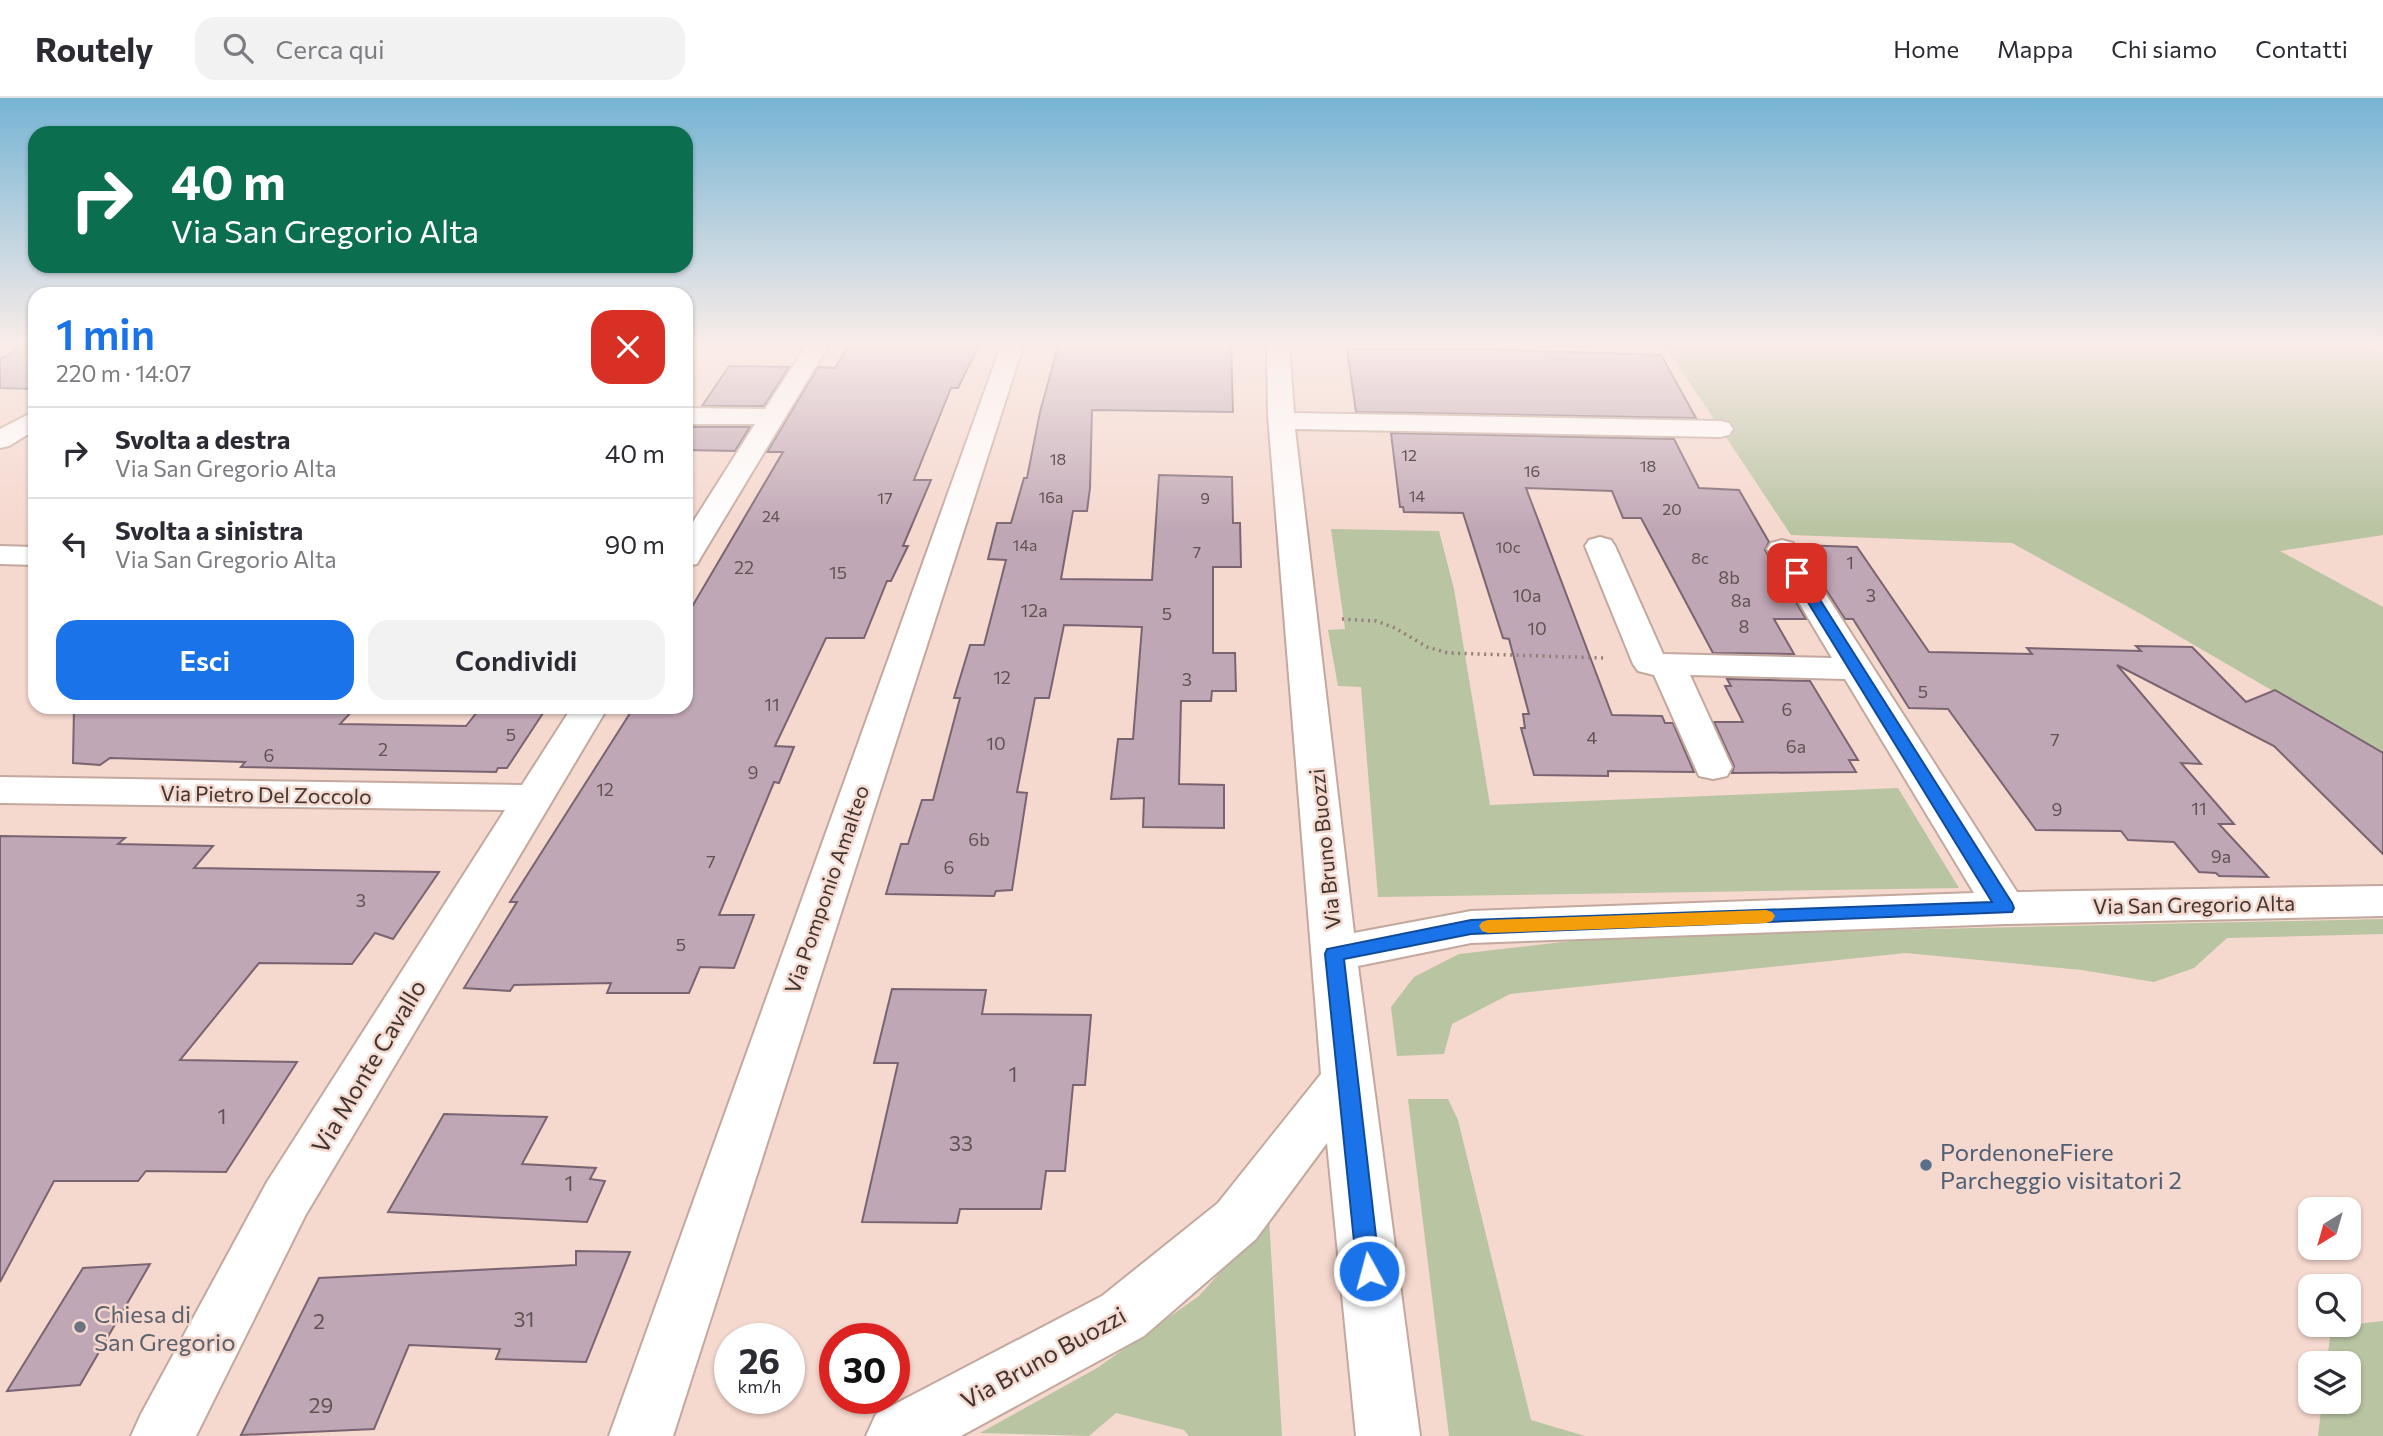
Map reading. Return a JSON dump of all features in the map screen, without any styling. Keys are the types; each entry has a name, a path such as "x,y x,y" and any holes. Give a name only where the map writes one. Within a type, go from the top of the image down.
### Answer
{"street":[{"path":"693,546 781,405"},
{"name":"Via Pomponio Amalteo","path":"640,1436 992,405"},
{"name":"Via Bruno Buozzi","path":"1281,405 1346,1079 1388,1436"},
{"path":"0,409 28,410"},
{"path":"693,416 774,417"},
{"path":"1282,421 1720,429"},
{"path":"0,440 28,423"},
{"path":"1600,546 1713,767"},
{"path":"1782,549 2005,908"},
{"path":"0,555 28,556"},
{"path":"1658,662 1854,668"},
{"name":"Via Monte Cavallo","path":"163,1436 286,1199 586,714"},
{"name":"Via Pietro Del Zoccolo","path":"0,790 532,798"},
{"name":"Via San Gregorio Alta","path":"1334,954 1471,927 2005,908 2383,901"},
{"name":"Via Bruno Buozzi","path":"898,1436 1123,1316 1237,1221 1346,1079"}],"path":[{"path":"1301,618 1376,621 1395,628 1427,647 1448,653 1658,662"}],"green space":[{"path":"1705,405 2383,405 2383,535 2280,551 2383,607 2383,755 2141,614 2012,543 1791,535"},
{"path":"1331,529 1439,531 1454,589 1490,805 1898,788 1959,888 1378,897 1361,687 1338,686 1328,630 1345,629"},
{"path":"2383,919 2383,934 2227,938 2194,968 2154,982 2082,970 1906,953 1510,994 1452,1024 1444,1054 1397,1056 1391,1007 1414,977 1459,954 1614,936"},
{"path":"1408,1099 1448,1099 1458,1120 1531,1420 1585,1436 1449,1436"},
{"path":"1269,1218 1282,1436 1189,1436 1184,1430 1116,1413 1089,1436 980,1433 1097,1368 1199,1296"},
{"path":"2383,1321 2383,1436 2318,1436 2321,1414 2361,1414 2361,1351 2328,1351 2330,1337 2361,1337 2361,1324"}],"building":[{"path":"702,405 764,405 764,406"},
{"path":"795,405 944,405 914,480 931,480 903,546 908,546 891,581 887,581 864,638 826,638 775,746 794,747 779,783 774,782 719,915 754,915 734,968 700,967 689,993 607,993 611,983 514,985 510,991 464,988 517,902 510,902 630,714 693,714 693,605 783,452 767,452"},
{"path":"1042,405 1233,405 1233,412 1092,410 1087,511 1073,511 1061,579 1152,580 1159,475 1232,477 1233,523 1240,523 1241,567 1213,567 1213,653 1235,653 1236,691 1212,691 1211,701 1181,701 1179,784 1224,785 1224,828 1143,827 1144,798 1111,799 1118,739 1133,739 1142,627 1064,625 1049,698 1035,698 1017,792 1027,793 1012,890 996,891 994,896 886,894 901,844 908,844 922,800 933,800 960,698 954,698 970,645 984,645 1006,560 988,559 997,523 1011,523 1024,478 1027,478"},
{"path":"1355,405 1689,405 1696,418 1356,412"},
{"path":"693,427 750,427 735,451 693,450"},
{"path":"1391,433 1674,439 1699,488 1739,490 1769,542 1765,550 1806,619 1774,619 1794,654 1713,653 1641,518 1623,518 1612,491 1526,488 1612,715 1662,716 1665,723 1673,723 1694,772 1608,771 1608,776 1534,775 1521,728 1525,728 1523,714 1529,714 1509,639 1503,638 1463,513 1404,512 1403,507 1400,507"},
{"path":"1797,545 1857,547 1929,652 2032,654 2027,648 2141,651 2136,646 2192,647 2246,702 2275,690 2383,753 2383,854 2274,746 2117,665 2201,764 2181,763 2234,824 2219,824 2268,877 2219,876 2216,873 2199,872 2174,842 2128,840 2121,831 2036,830 1948,709 1909,708 1853,619 1845,619"},
{"path":"1727,679 1810,681 1858,760 1849,760 1856,772 1732,773 1734,766 1714,722 1743,722 1725,686 1731,686"},
{"path":"74,714 349,714 340,724 466,726 475,714 542,714 507,768 498,768 496,772 241,767 245,762 110,758 100,765 73,763"},
{"path":"0,836 125,838 118,844 213,846 194,868 439,872 393,939 375,933 352,964 259,963 180,1060 297,1062 226,1172 146,1171 138,1181 54,1181 0,1282"},
{"path":"892,989 986,990 982,1014 1091,1015 1085,1085 1073,1085 1065,1171 1046,1171 1041,1209 960,1209 957,1223 862,1222 898,1063 874,1063"},
{"path":"444,1114 547,1117 522,1164 596,1168 590,1179 605,1181 587,1222 388,1212"},
{"path":"576,1251 630,1252 586,1362 496,1359 500,1349 409,1345 374,1429 241,1435 319,1278 576,1265"},
{"name":"Chiesa di San Gregorio","path":"150,1264 80,1385 7,1391 83,1268"}],"slow traffic":[{"path":"1488,926 1766,916"}],"place":[{"name":"PordenoneFiere Parcheggio visitatori 2","path":"1926,1165"},
{"name":"Chiesa di San Gregorio","path":"80,1327"}],"route":[{"path":"1369,1271 1334,954 1471,927 2005,908 1797,573"}]}
